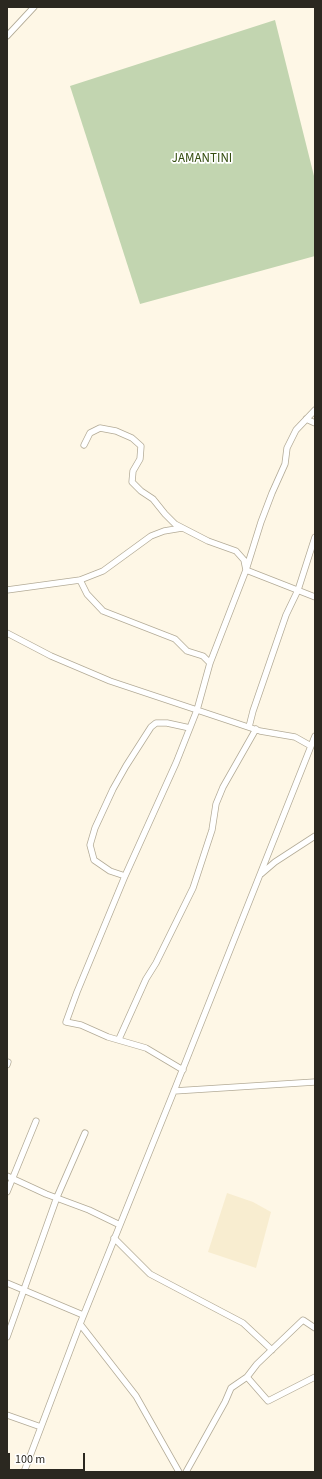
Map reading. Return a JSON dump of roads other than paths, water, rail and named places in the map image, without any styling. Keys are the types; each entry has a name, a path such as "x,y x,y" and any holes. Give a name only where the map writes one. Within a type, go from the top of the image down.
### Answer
{"street":[{"path":"7,36 34,7"},
{"path":"183,1070 146,1048 108,1037 81,1024 66,1022 76,992 125,876 176,763 197,710 210,663 246,570 261,522 285,464 287,448 296,430 315,410"},
{"path":"306,419 315,424"},
{"path":"84,445 90,433 100,428 116,431 132,438 141,446 140,459 133,471 132,482 141,491 153,499 175,524 208,541 236,551 244,560 246,570"},
{"path":"7,590 80,580 103,571 151,536 164,531 182,528"},
{"path":"249,727 253,711 286,616 298,590 315,537"},
{"path":"246,570 315,597"},
{"path":"80,580 87,594 103,611 175,639 187,650 203,656 210,663"},
{"path":"7,633 51,656 110,681 249,727 295,737 311,746"},
{"path":"125,876 110,871 94,860 90,845 95,828 122,771 151,727 156,723 190,728"},
{"path":"119,1039 133,1005 156,963 193,888 212,830 216,804 223,787 256,729"},
{"path":"24,1472 83,1315 183,1070 315,736"},
{"path":"260,875 275,862 315,836"},
{"path":"174,1091 315,1082"},
{"path":"7,1192 10,1177 36,1121"},
{"path":"7,1337 57,1197 85,1133"},
{"path":"10,1177 89,1210 120,1225"},
{"path":"114,1238 150,1274 243,1323 272,1350"},
{"path":"7,1283 83,1315"},
{"path":"186,1472 225,1402 231,1388 247,1377 303,1320 315,1328"},
{"path":"80,1324 136,1396 179,1472"},
{"path":"247,1377 268,1401 315,1377"},
{"path":"7,1415 41,1427"}],"park label":[{"name":"JAMANTINI","path":"202,159"}]}
